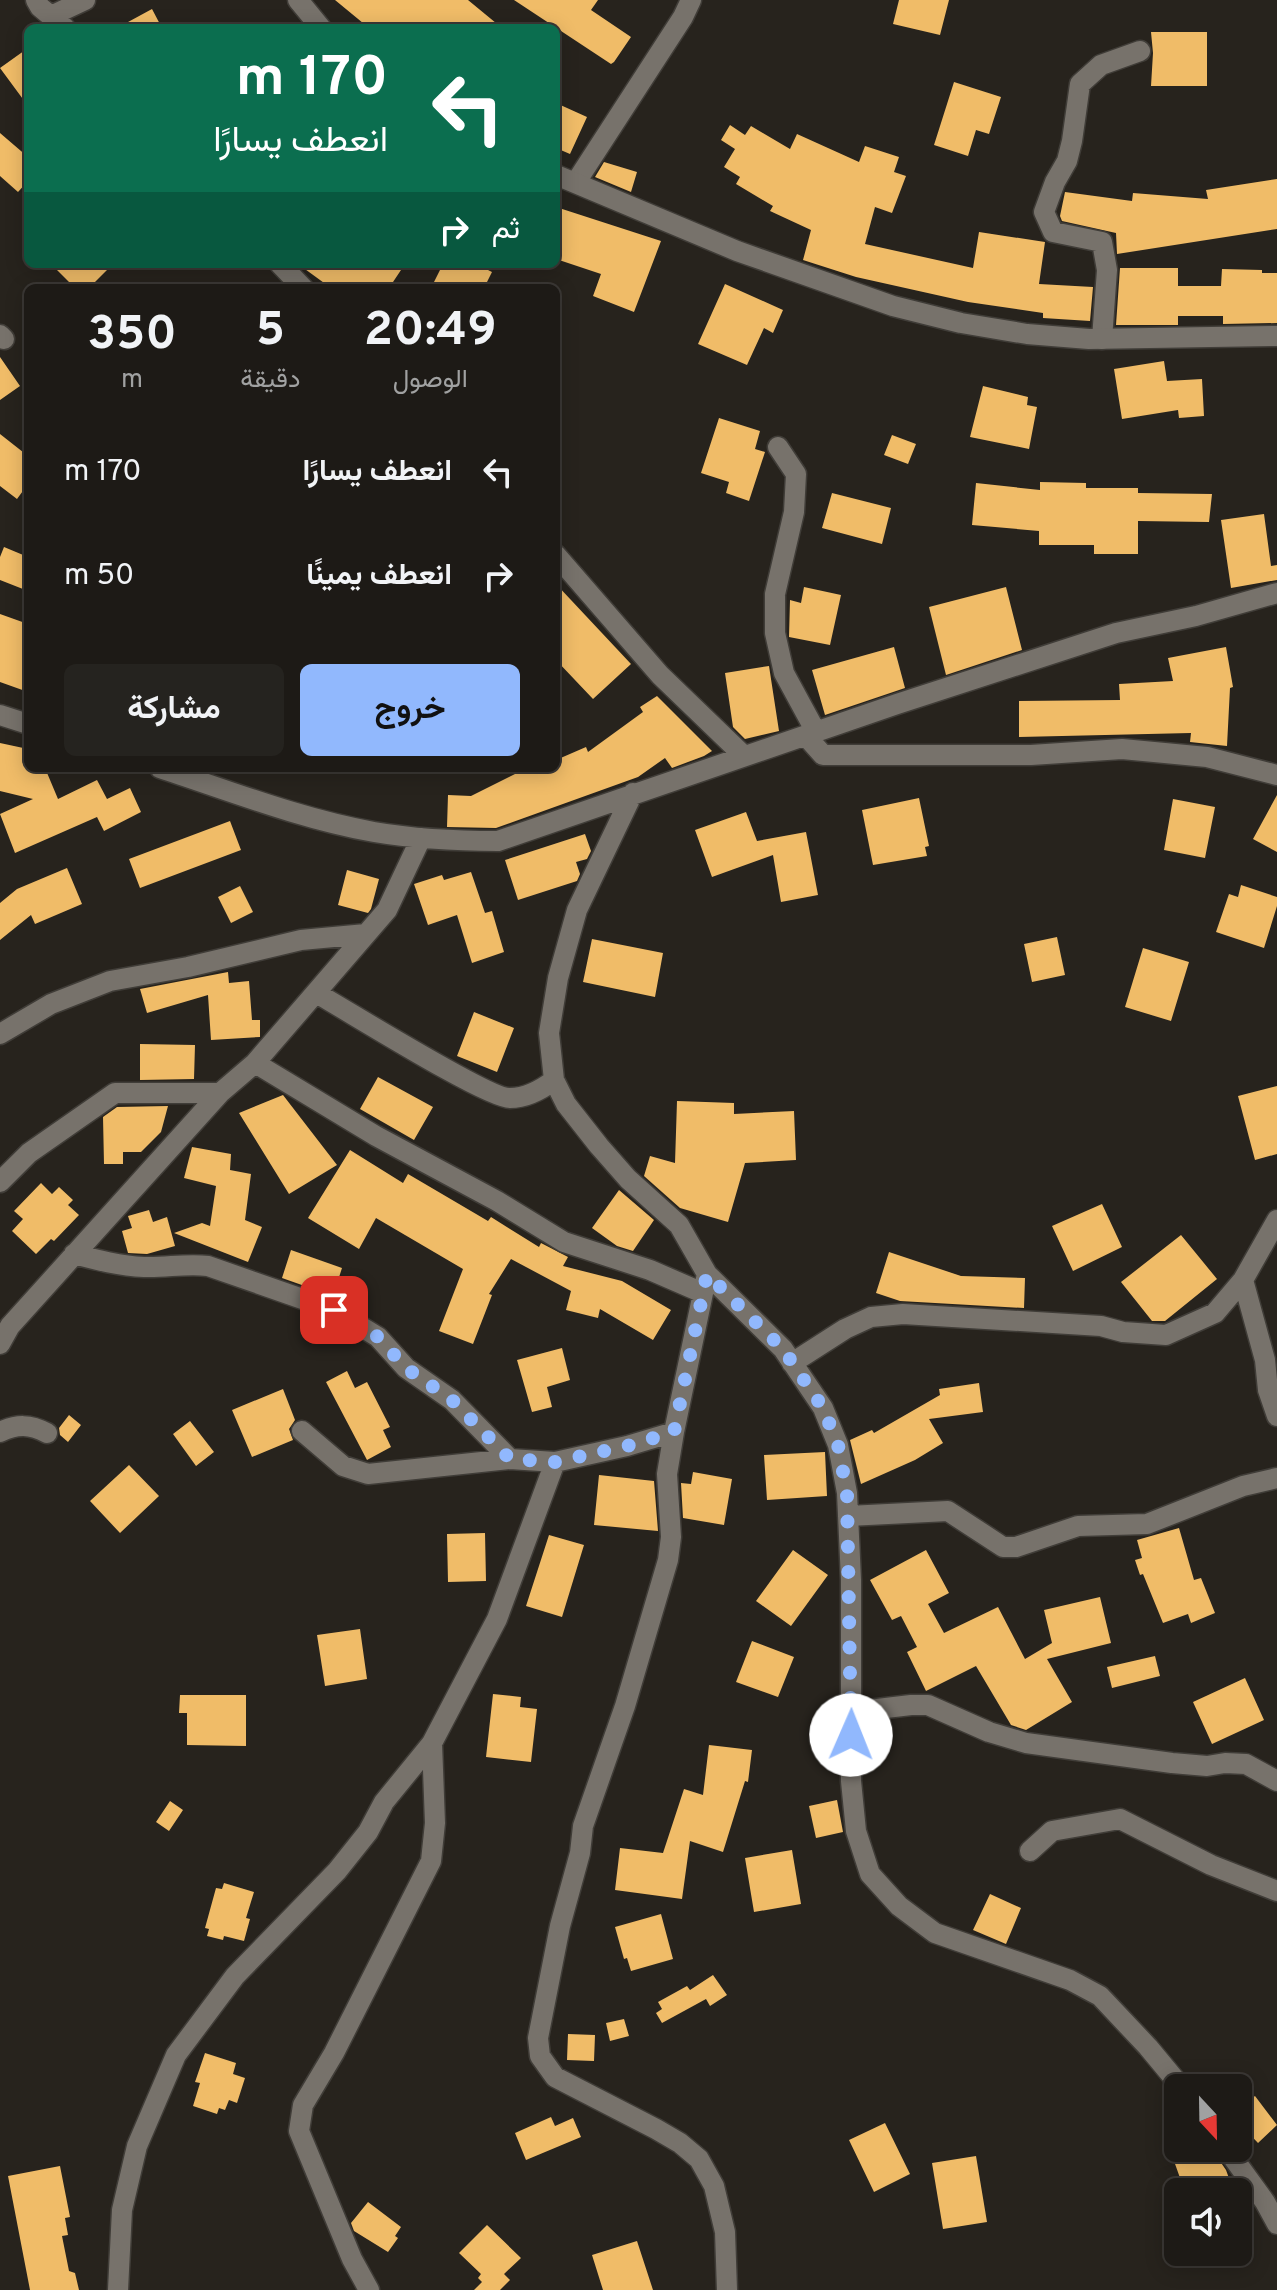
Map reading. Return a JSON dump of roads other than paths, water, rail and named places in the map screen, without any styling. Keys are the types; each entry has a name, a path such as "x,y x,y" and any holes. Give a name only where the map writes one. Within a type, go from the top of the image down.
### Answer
{"street":[{"path":"36,0 58,22 85,0"},
{"path":"298,0 318,24"},
{"path":"691,0 683,17 566,178 737,251 893,306 996,330 1102,339 1277,336"},
{"path":"1102,339 1107,270 1102,242 1053,232 1044,212 1067,161 1080,84 1101,65 1140,51"},
{"path":"284,268 299,284"},
{"path":"778,447 796,474 794,512 775,594 775,633 784,673 823,755 1031,755 1122,749 1207,757 1277,775"},
{"path":"560,560 660,675 744,756"},
{"path":"172,772 296,812 372,832 456,841 498,841 633,793 1116,633 1196,616 1277,593"},
{"path":"0,715 24,723"},
{"path":"633,793 577,910 558,978 549,1033 554,1080 566,1104 619,1168 679,1225 705,1284 667,1474 671,1537 668,1560 625,1706 583,1826 580,1853 560,1926 538,2038 540,2056 555,2077 680,2143 699,2159 714,2186 725,2232 727,2290"},
{"path":"0,1344 10,1326 74,1254 220,1093 255,1063 387,910 421,838"},
{"path":"0,1034 51,1004 110,981 188,967 301,940 366,934"},
{"path":"316,993 468,1081 507,1099 538,1092 554,1080"},
{"path":"255,1063 376,1136 497,1201 564,1242 705,1284 783,1349 823,1408 838,1445 847,1493 851,1781 856,1831 870,1874 899,1906 935,1933 1070,1980 1100,1996 1170,2074"},
{"path":"0,1182 29,1153 115,1093 220,1093"},
{"path":"792,1363 845,1329 871,1317 903,1314 1101,1326 1123,1332 1166,1335 1215,1313 1243,1280 1277,1220"},
{"path":"74,1254 116,1265 208,1266 334,1310 378,1337 406,1368 452,1400 510,1459"},
{"path":"1243,1280 1265,1360 1268,1390 1277,1416"},
{"path":"0,1432 22,1424 47,1433"},
{"path":"302,1431 343,1466 368,1474 510,1459 555,1462 674,1432"},
{"path":"118,2290 122,2210 137,2146 176,2055 235,1976 337,1871 368,1832 384,1802 432,1743 497,1619 555,1462"},
{"path":"848,1516 948,1511 1003,1547 1016,1547 1078,1526 1147,1524 1243,1486 1277,1478"},
{"path":"852,1712 928,1705 989,1732 1026,1743 1172,1763 1207,1766 1246,1764 1277,1781"},
{"path":"369,2290 352,2259 299,2131 303,2105 334,2053 431,1861 435,1823 432,1743"},
{"path":"1030,1851 1052,1831 1120,1819 1211,1865 1277,1891"},
{"path":"1236,2162 1277,2224"}]}
